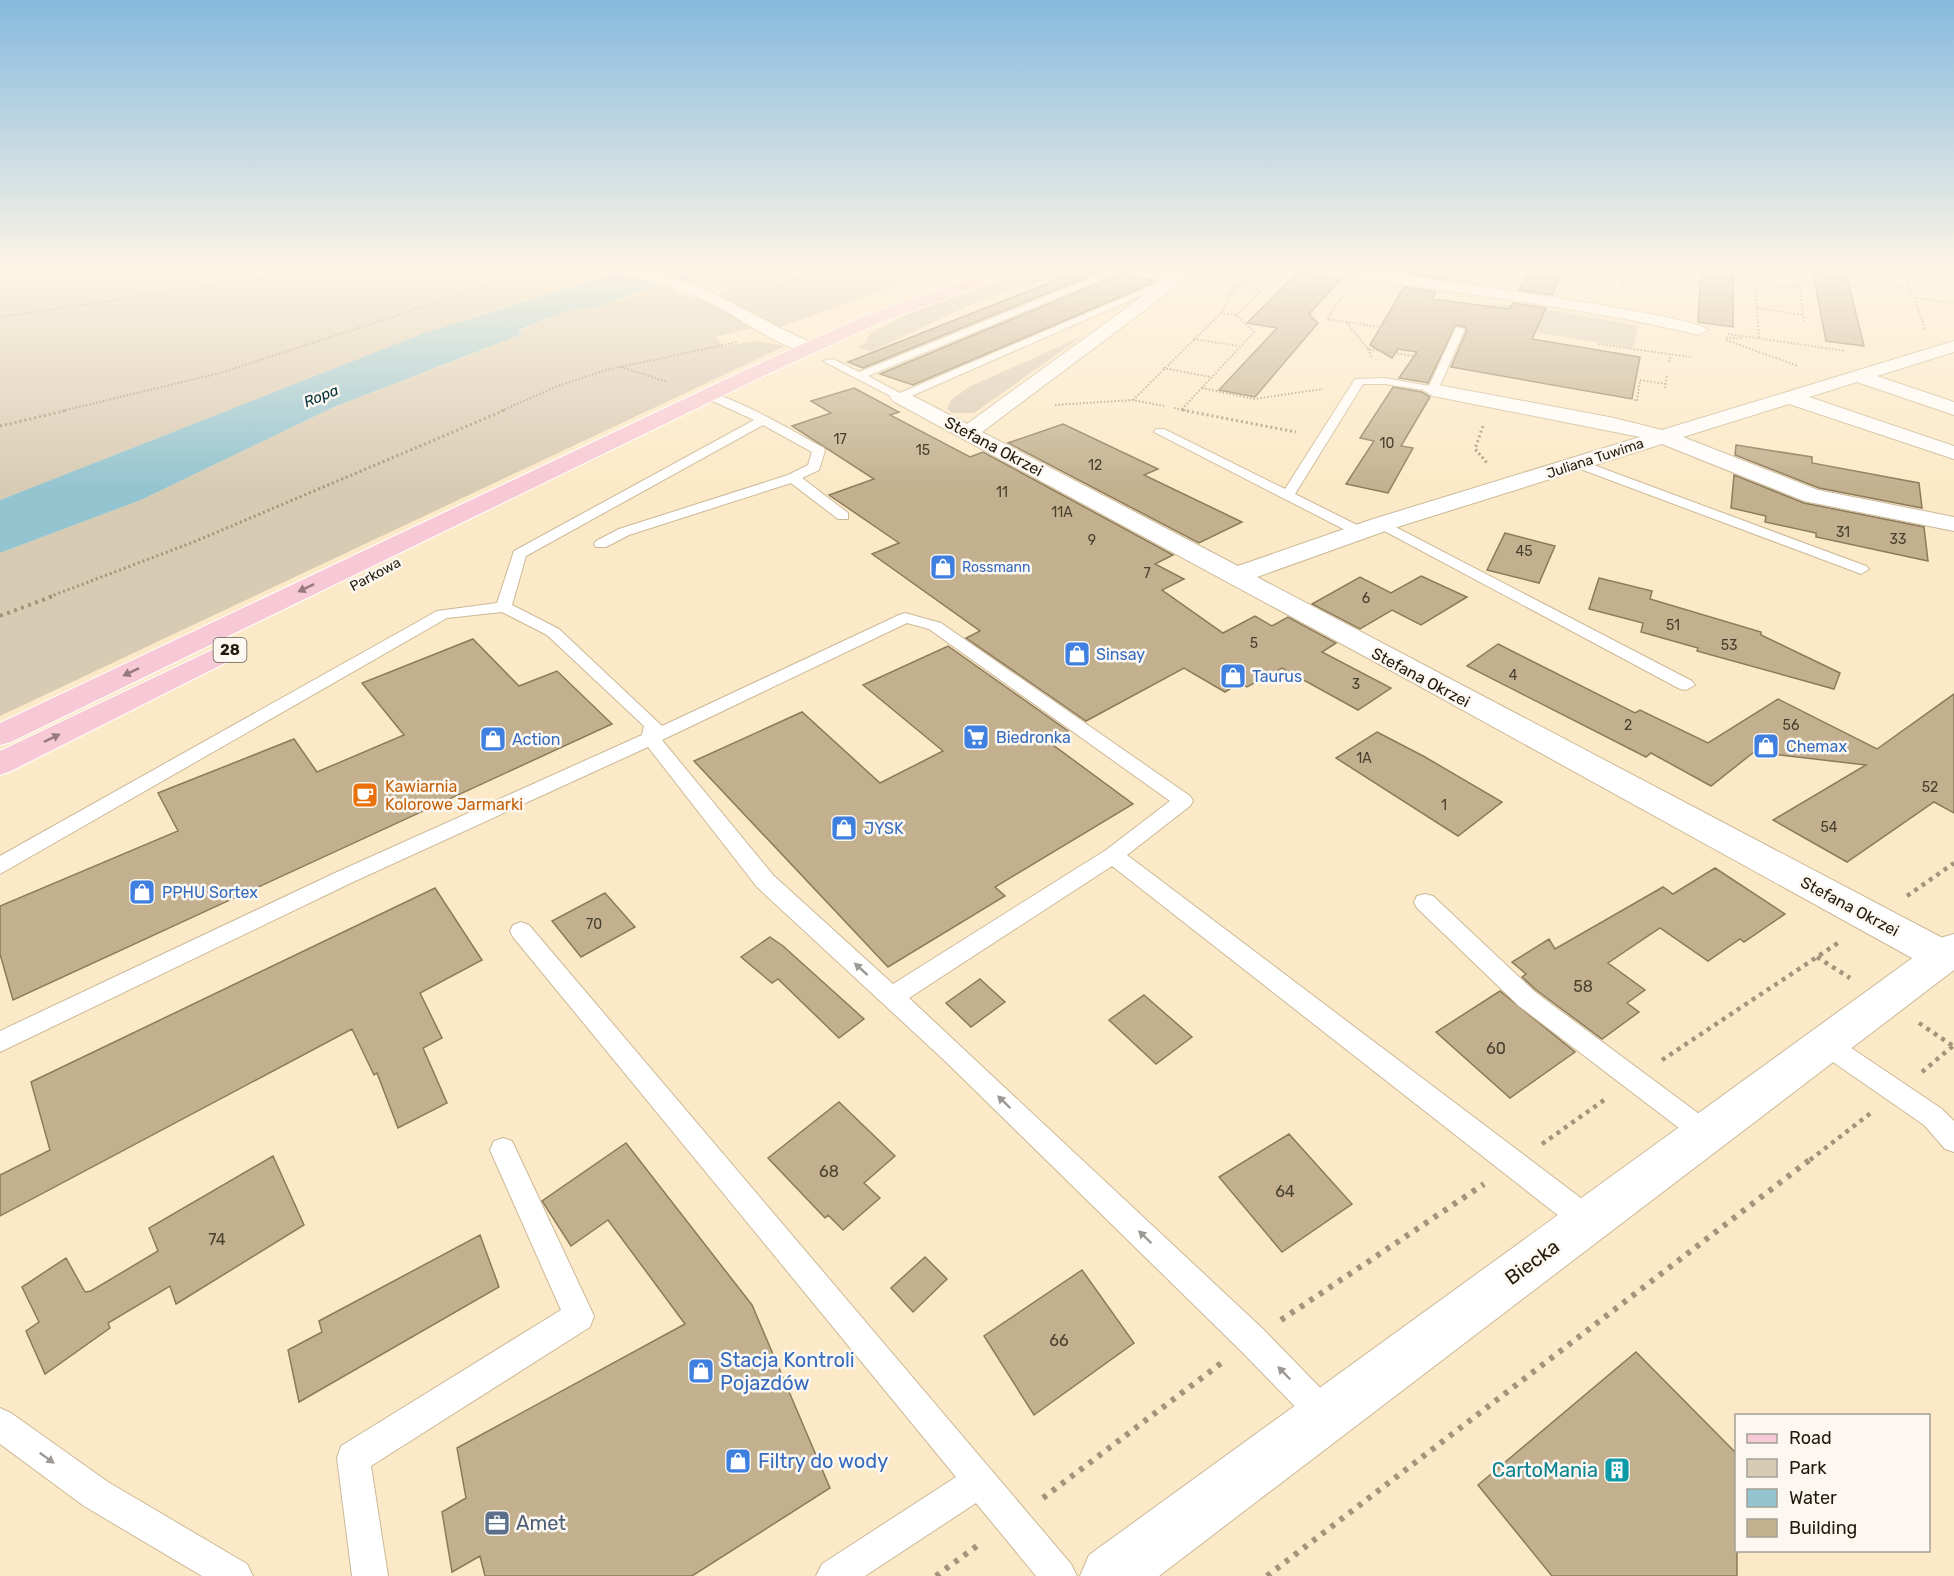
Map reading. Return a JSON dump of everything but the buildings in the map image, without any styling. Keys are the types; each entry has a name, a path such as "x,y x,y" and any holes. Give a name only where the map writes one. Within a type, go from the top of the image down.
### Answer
{"main road":[{"name":"Parkowa","path":"0,735 823,342"},
{"name":"Parkowa","path":"0,764 247,641 709,395"}],"street":[{"path":"793,342 809,348"},
{"path":"968,433 1090,342"},
{"name":"Juliana Tuwima","path":"1238,575 1382,524 1944,349"},
{"path":"1866,373 1954,396"},
{"path":"1866,373 1954,409"},
{"path":"1434,390 1614,424 1661,436 1812,496 1954,524"},
{"name":"Stefana Okrzei","path":"900,397 1238,575 1367,648 1949,953"},
{"path":"1788,397 1952,453"},
{"name":"Biecka","path":"1110,1576 1949,953"}],"lane":[{"path":"859,376 943,342"},
{"path":"829,361 900,397 1028,342"},
{"path":"1288,495 1359,381 1385,381 1434,390 1455,342"},
{"path":"602,544 624,532 793,478 814,467 819,451 764,420 709,395"},
{"path":"504,607 519,554 764,420"},
{"path":"1160,432 1360,532"},
{"path":"1580,464 1861,569"},
{"path":"793,478 843,516"},
{"path":"1382,524 1686,685"},
{"path":"0,866 444,614 504,607 553,632 653,725 651,738 765,881 892,997 1252,1340 1325,1415"},
{"path":"0,1042 345,877 651,738 905,618 934,626 1183,801 1113,855 892,997"},
{"path":"1113,855 1588,1221"},
{"path":"1425,902 1527,999 1705,1133"},
{"path":"521,931 1059,1576"},
{"path":"1826,1044 1933,1117 1954,1140"},
{"path":"370,1576 353,1458 579,1316 503,1150"},
{"path":"0,1424 96,1494 235,1576"},
{"path":"834,1576 980,1480"}],"path":[{"path":"0,426 220,373 317,342"},
{"path":"0,616 282,506 558,386 620,367 740,342"},
{"path":"1133,400 1191,342"},
{"path":"1211,342 1240,346"},
{"path":"1182,410 1244,342"},
{"path":"1362,342 1368,349 1424,358"},
{"path":"1730,342 1805,369"},
{"path":"1779,342 1906,360"},
{"path":"1599,344 1690,357"},
{"path":"1669,362 1671,355"},
{"path":"620,367 709,395"},
{"path":"1163,368 1212,377"},
{"path":"1626,399 1637,401 1640,380 1666,386 1667,374"},
{"path":"1202,388 1254,399 1356,385"},
{"path":"1492,402 1474,449 1507,486"},
{"path":"936,1576 1252,1340 1817,957"},
{"path":"1267,1576 1897,1092 1954,1045"}],"green space":[{"path":"0,342 402,342 0,500"},
{"path":"505,342 719,342 723,346 760,342 785,346 0,716 0,553 141,500 334,407"},
{"path":"866,342 892,342 872,351 857,348"},
{"path":"1075,342 974,413 952,413 947,409 951,400 969,387"},
{"path":"1593,342 1634,342 1633,348"}],"water":[{"name":"Ropa","path":"402,342 503,342 334,407 141,500 0,553 0,500"}],"place":[{"name":"Rossmann","path":"943,567"},
{"name":"Sinsay","path":"1077,654"},
{"name":"Taurus","path":"1233,676"},
{"name":"Biedronka","path":"976,737"},
{"name":"Action","path":"493,739"},
{"name":"Chemax","path":"1766,746"},
{"name":"Kawiarnia Kolorowe Jarmarki","path":"365,795"},
{"name":"JYSK","path":"844,828"},
{"name":"PPHU Sortex","path":"142,892"},
{"name":"Stacja Kontroli Pojazdów","path":"701,1371"},
{"name":"Filtry do wody","path":"738,1461"},
{"name":"CartoMania","path":"1617,1470"},
{"name":"Amet","path":"497,1523"}]}
